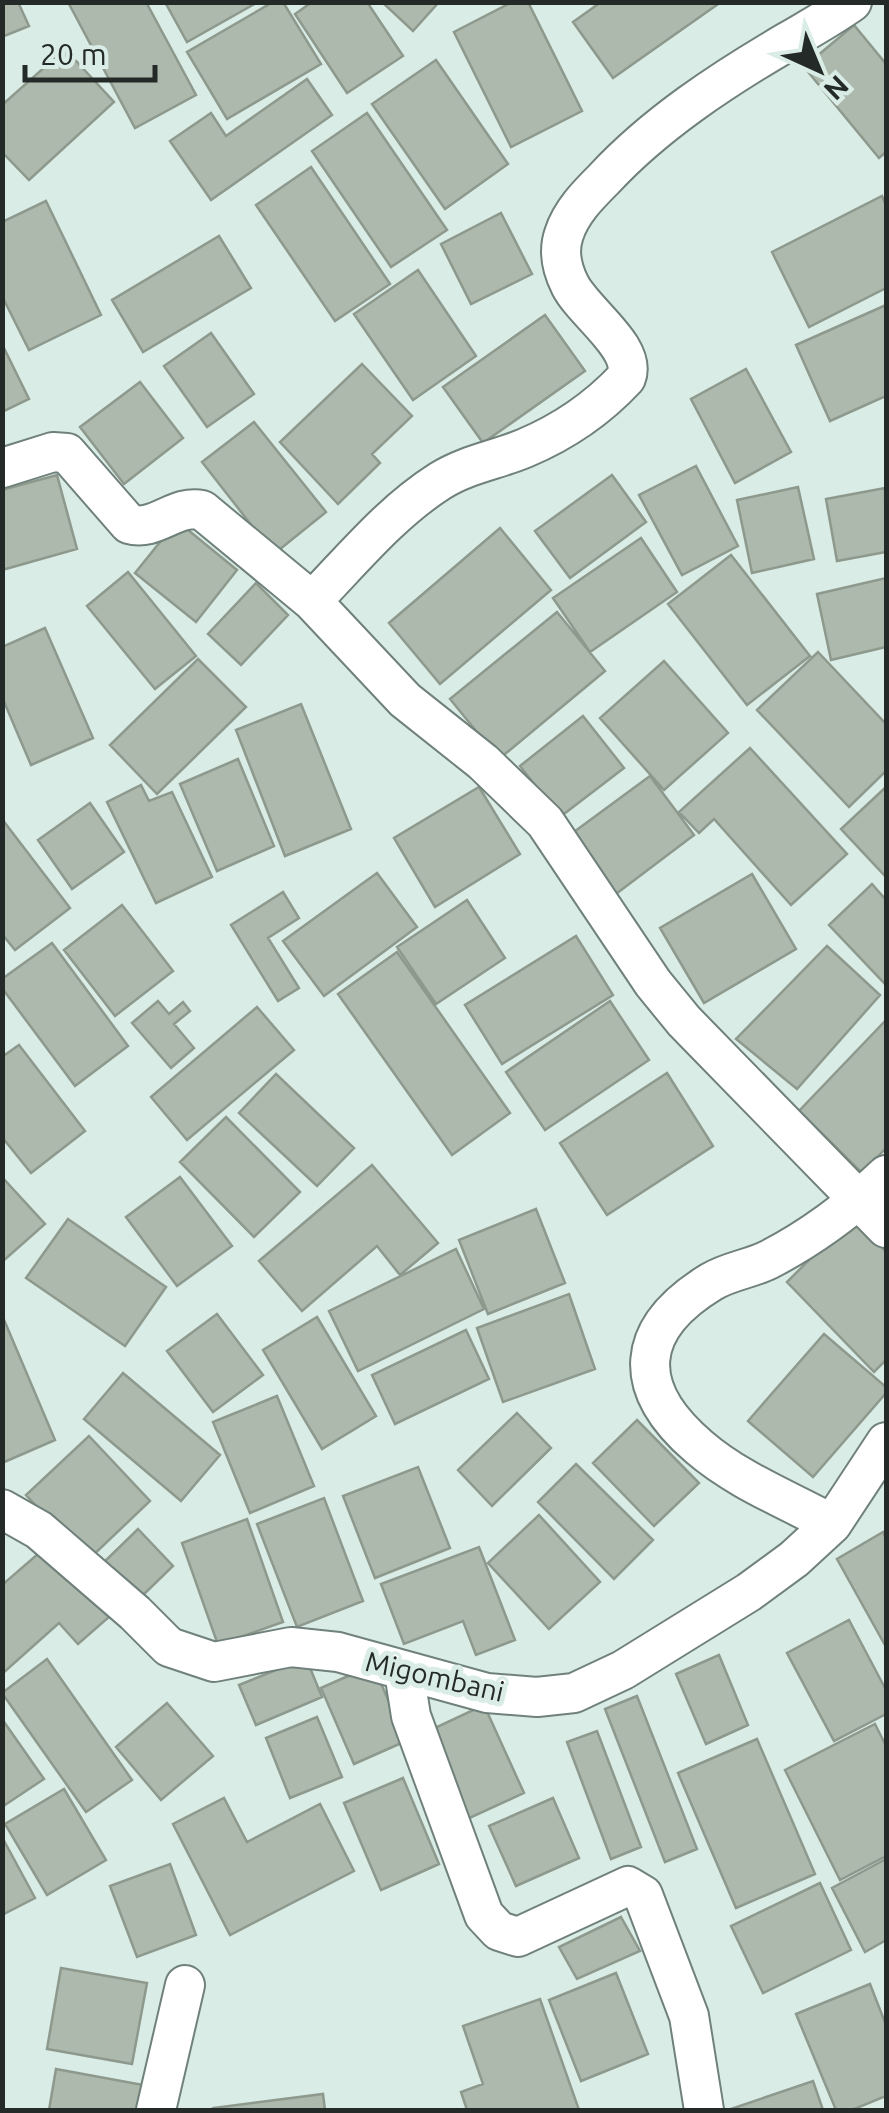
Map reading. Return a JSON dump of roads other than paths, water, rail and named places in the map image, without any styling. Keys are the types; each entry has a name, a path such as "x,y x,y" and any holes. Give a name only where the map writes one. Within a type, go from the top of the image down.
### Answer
{"street":[{"path":"312,601 403,508 442,480 478,462 525,448 579,419 626,378 628,360 622,348 584,308 569,283 560,255 564,232 579,205 638,142 852,2"},
{"path":"2,468 53,452 66,454 129,524 138,526 147,526 188,507 202,510 312,601 405,700 482,762 545,822 653,983 684,1021 886,1228"},
{"path":"832,1524 724,1466 698,1447 658,1396 649,1370 652,1342 662,1323 707,1284 724,1274 769,1260 860,1201 886,1174"},
{"name":"Migombani","path":"2,1509 39,1530 170,1647 214,1662 291,1646 338,1652 487,1693 537,1697 574,1693 623,1670 749,1592 832,1524 886,1442"},
{"path":"404,1672 412,1716 484,1915 499,1931 518,1937 628,1886 643,1895 689,2016 704,2110"},
{"path":"156,2110 185,1985"}]}
